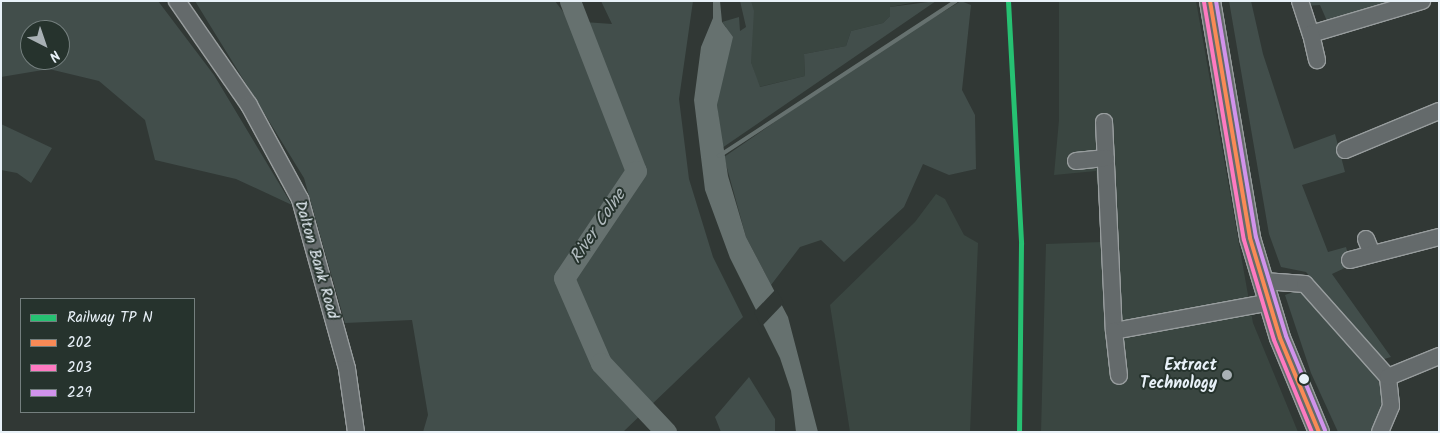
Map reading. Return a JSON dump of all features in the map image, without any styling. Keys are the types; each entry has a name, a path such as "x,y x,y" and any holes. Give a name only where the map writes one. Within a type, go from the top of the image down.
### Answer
{"main road":[{"path":"1210,1 1250,238 1298,388 1319,432"}],"street":[{"name":"Dalton Bank Road","path":"176,1 249,105 300,199 348,369 356,432"},
{"path":"1300,1 1317,60"},
{"path":"1310,34 1422,1"},
{"path":"1345,150 1439,111"},
{"path":"1104,122 1114,331 1119,376"},
{"path":"1076,160 1106,158"},
{"path":"1350,260 1369,247 1439,237"},
{"path":"1264,281 1305,284 1388,377 1391,406 1380,432"},
{"path":"1114,331 1270,302"},
{"path":"1388,377 1439,356"}],"shaded area":[{"path":"1,1 158,1 214,75 292,205 236,179 155,160 145,120 99,81 53,70 70,70 70,20 20,20 20,70 43,70 1,77"},
{"path":"195,1 555,1 570,21 612,24 601,1 693,1 679,99 689,179 713,257 743,317 623,432 423,432 428,415 412,320 345,323 304,178"},
{"path":"713,1 720,1 722,22 733,37 717,105 728,176 746,237 788,317 818,432 796,432 791,391 780,358 730,258 705,190 694,100 701,47 713,18"},
{"path":"740,1 751,1 754,11 751,62 760,87 805,76 804,54 846,46 851,31 883,23 890,16 890,7 936,1 722,148 717,105 726,27 722,22 739,17 740,31 746,27"},
{"path":"751,1 922,1 890,7 890,16 883,23 851,31 846,46 804,54 805,76 759,87 751,62"},
{"path":"961,1 971,5 962,90 975,115 976,169 949,175 923,164 904,207 844,262 821,240 800,247 771,285 746,237 724,157 872,55"},
{"path":"1059,1 1196,1 1253,323 1298,432 1041,432 1046,244 1102,242 1096,171 1054,175 1059,120"},
{"path":"1229,1 1251,1 1263,54 1294,149 1335,134 1345,172 1302,185 1328,252 1346,247 1351,265 1332,274 1391,357 1381,360 1306,272 1281,267 1269,234"},
{"path":"1304,1 1392,1 1327,21 1320,5 1305,6"},
{"path":"1,124 52,148 31,183 17,173 1,170"},
{"path":"936,194 945,199 964,235 978,243 970,432 850,432 830,305 915,222"},
{"path":"1302,289 1381,382 1384,394 1373,432 1338,432 1311,373 1285,295"},
{"path":"749,377 775,419 775,432 721,432 715,417"}],"pier":[{"path":"776,289 784,303 761,327 754,312"}],"waterway":[{"name":"River Colne","path":"570,1 636,171 564,278 601,363 666,432"},
{"path":"719,156 956,1"}],"transit line":[{"path":"1008,1 1021,244 1019,432"},
{"name":"202","path":"1210,1 1250,238 1280,338 1319,432"},
{"name":"229","path":"1216,1 1256,237 1286,336 1325,430"},
{"name":"203","path":"1204,2 1244,240 1274,340 1312,432"}],"place":[{"name":"Extract Technology","path":"1227,375"}]}
